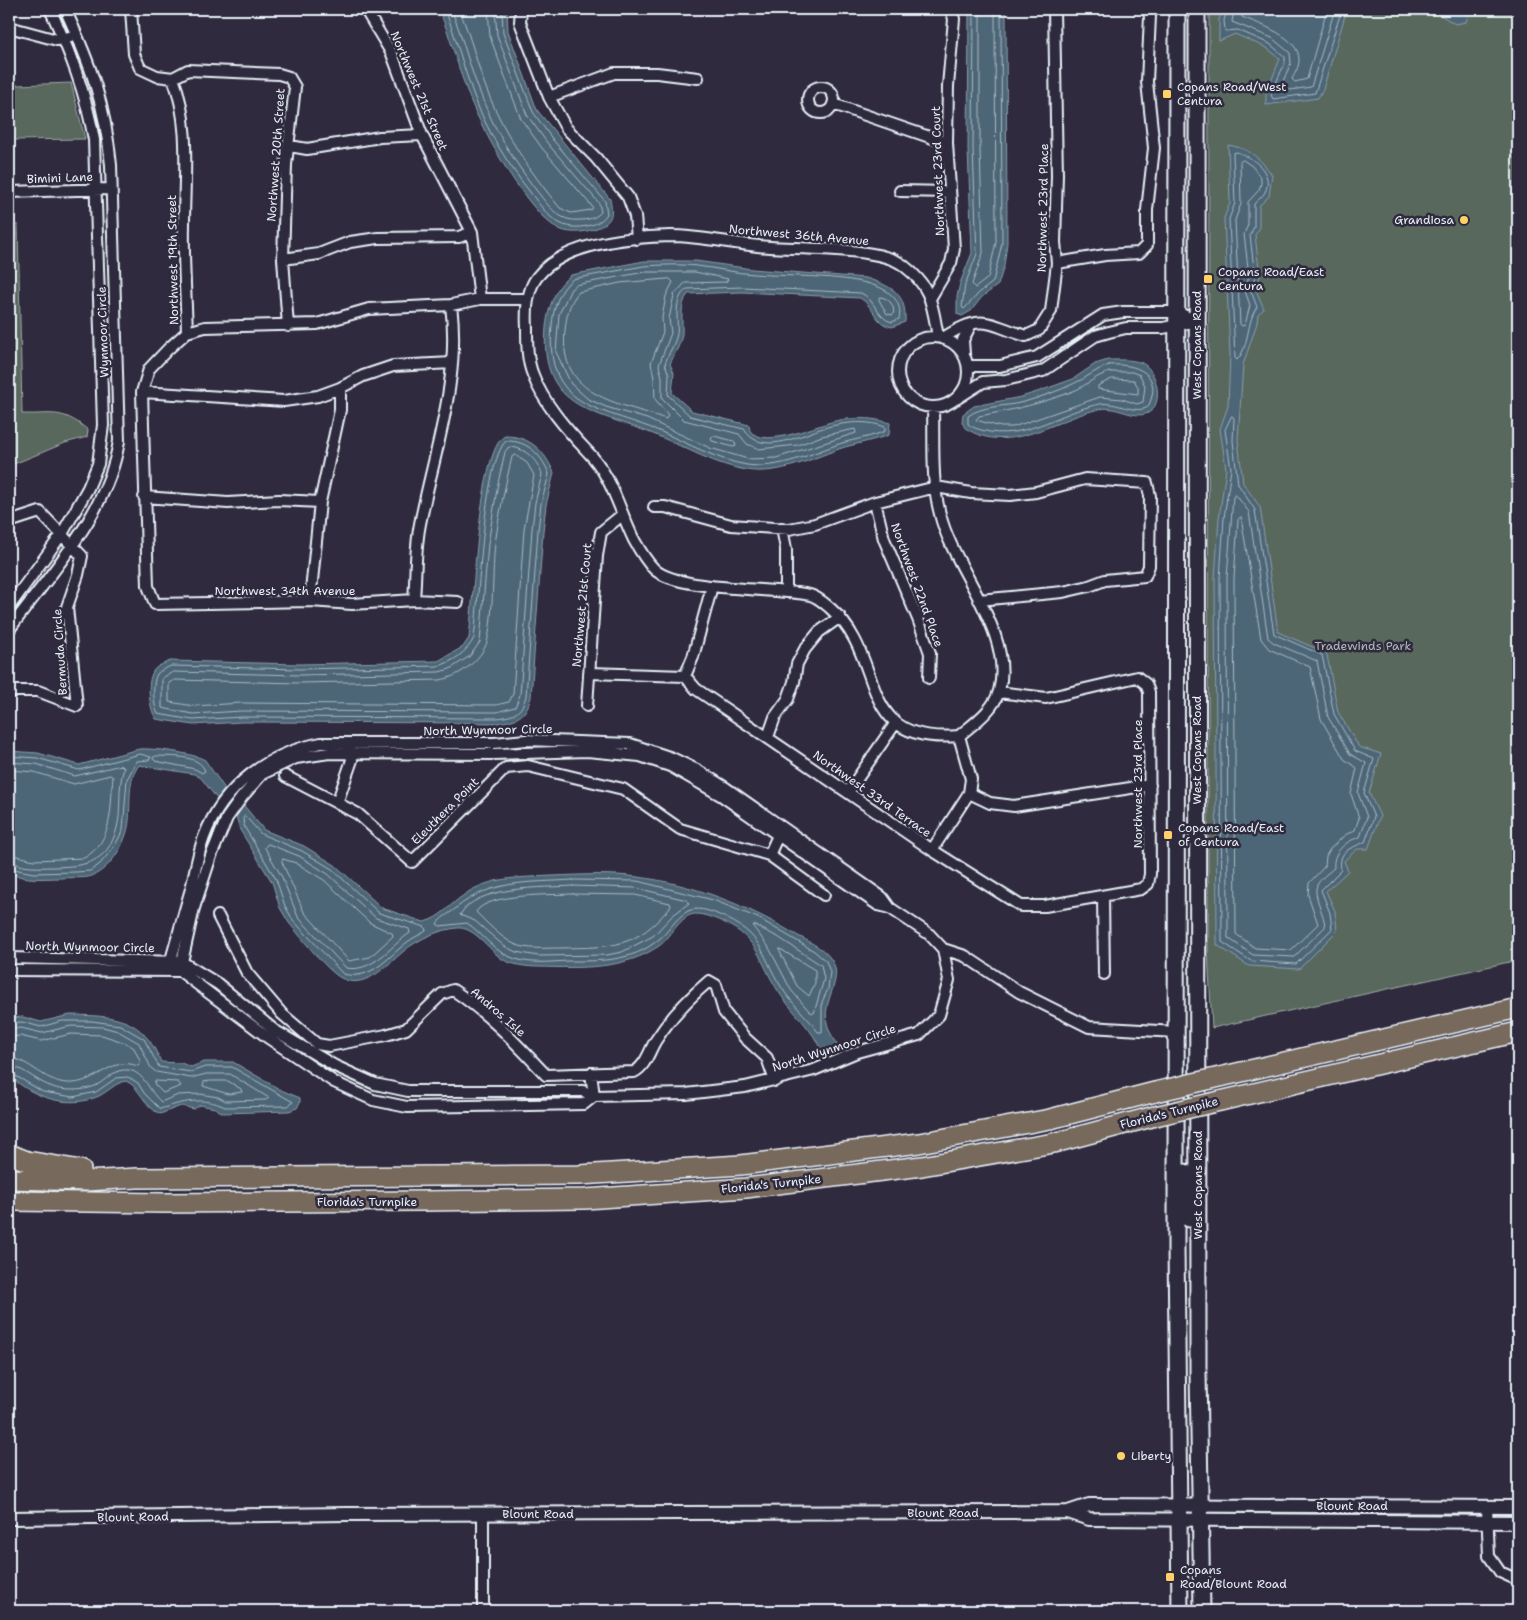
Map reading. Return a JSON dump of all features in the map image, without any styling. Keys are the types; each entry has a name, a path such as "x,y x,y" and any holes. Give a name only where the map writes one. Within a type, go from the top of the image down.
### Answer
{"highway":[{"name":"Florida's Turnpike","path":"9,1179 86,1181 137,1178 579,1175 741,1165 929,1141 1050,1119 1155,1092 1518,1008"},
{"name":"Florida's Turnpike","path":"9,1201 165,1203 585,1199 746,1188 922,1166 1054,1143 1155,1116 1518,1032"},
{"path":"9,1154 27,1162 137,1178"}],"main road":[{"name":"West Copans Road","path":"1177,9 1176,1248 1180,1611"},
{"name":"West Copans Road","path":"1197,9 1198,1230 1202,1611"},
{"path":"1177,78 1197,79"},
{"path":"1177,808 1197,809"},
{"path":"1176,1032 1183,1058 1186,1186 1190,1221 1198,1230"},
{"path":"1176,1248 1185,1252 1190,1259 1190,1306 1199,1329"}],"street":[{"name":"Wynmoor Circle","path":"9,607 62,534 88,488 98,464 103,425 94,140 88,107 77,71 50,9"},
{"name":"Wynmoor Circle","path":"9,630 93,515 108,486 116,461 119,441 111,190 107,125 97,83 65,9"},
{"path":"132,9 134,54 140,68 157,76 173,78"},
{"name":"Northwest 21st Street","path":"365,9 392,54 422,135 472,232 480,299"},
{"path":"521,9 520,22 549,97 566,128 596,158 628,197 635,216 637,239 593,245 559,258 536,278 528,299 527,335 532,373 543,395 575,439 594,458 611,484 622,515 637,544 655,570 668,578 712,586 786,591 815,596 840,617 858,644 882,708 895,724 916,734 939,738 959,736 991,706 999,692 1002,671 991,625 954,552 940,515 936,487 933,408"},
{"name":"Northwest 23rd Court","path":"932,297 951,264 954,249 947,142 948,86 954,19 951,9"},
{"name":"Northwest 23rd Place","path":"940,338 982,321 1026,336 1039,330 1051,311 1057,263 1055,242 1058,175 1054,9"},
{"path":"1057,263 1105,255 1139,253 1147,245 1147,210 1154,148 1147,82 1150,16 1147,9"},
{"path":"9,27 42,37 64,39 77,34"},
{"name":"Northwest 20th Street","path":"173,78 188,70 279,74 289,77 295,87 290,146 286,164 283,259 288,326"},
{"path":"549,97 614,73 657,73 698,78"},
{"name":"Northwest 19th Street","path":"156,604 148,586 142,392 149,369 187,332 184,231 184,121 181,99 173,78"},
{"path":"833,104 947,142"},
{"path":"290,146 307,150 380,137 422,135"},
{"name":"Bimini Lane","path":"9,192 111,190"},
{"path":"900,191 950,192"},
{"path":"283,259 319,254 350,242 378,238 459,237 472,232"},
{"name":"Northwest 36th Avenue","path":"637,239 672,236 761,246 880,255 902,263 932,297"},
{"path":"932,297 940,338"},
{"path":"187,332 205,327 317,324 369,309 451,305 480,299 528,299"},
{"path":"414,600 419,526 438,436 448,404 454,328 451,305"},
{"path":"968,366 1000,366 1037,357 1103,315 1123,312 1197,321"},
{"path":"1103,315 1109,332"},
{"path":"964,356 952,342 940,338 918,340 909,346 898,364 898,376 906,396 923,407 942,407 983,382 1043,371 1095,336 1126,328 1177,319"},
{"path":"956,400 964,390 968,378 968,366 962,348 963,340 971,324"},
{"path":"1021,361 1022,376"},
{"path":"142,392 284,401 318,396 340,388 362,376 393,366 452,363"},
{"path":"310,601 320,502 340,410 340,388"},
{"path":"654,507 665,507 731,525 782,528 815,524 875,502 936,487 971,493 1010,495 1036,492 1085,479 1147,483 1150,496 1149,566 1145,576 1105,580 1063,592 979,600"},
{"path":"144,497 228,502 279,500 320,502"},
{"name":"Northwest 22nd Place","path":"875,502 884,539 918,619 930,653 929,678"},
{"path":"9,522 40,512 62,534"},
{"name":"Northwest 21st Court","path":"587,706 597,556 601,532 622,515"},
{"path":"782,528 786,549 786,591"},
{"name":"Bermuda Circle","path":"9,689 14,691 38,691 77,706 67,607 78,575 82,556 62,534"},
{"path":"589,673 685,676 698,641 712,586"},
{"name":"Northwest 34th Avenue","path":"156,604 310,601 352,604 414,600 458,602"},
{"path":"768,737 775,717 788,699 794,682 797,664 805,649 819,632 840,617"},
{"name":"Northwest 33rd Terrace","path":"685,676 696,689 932,850 1021,906 1045,906 1141,889 1148,884"},
{"name":"Northwest 23rd Place","path":"999,692 1046,698 1137,677 1146,684 1149,692 1150,785 1150,874 1148,884"},
{"path":"848,792 895,724"},
{"path":"932,850 969,793 971,779 959,736"},
{"path":"526,740 528,766"},
{"name":"North Wynmoor Circle","path":"181,967 194,908 211,856 227,818 262,774 296,758 349,748 494,743 526,740 630,744 672,758 726,788 780,832"},
{"name":"North Wynmoor Circle","path":"170,965 204,836 218,810 233,789 265,763 296,748 321,743 349,748 494,754 528,751 586,751 640,756 670,766 693,778 869,887 882,897 890,908 929,934 943,949 949,980 939,1015 919,1035 856,1052 814,1070 775,1081 686,1094 594,1096 583,1092 408,1091 375,1084 270,1034"},
{"path":"337,803 352,760 349,748"},
{"name":"Eleuthera Point","path":"285,776 358,814 412,862 506,768 528,766 623,789 680,829 770,856 824,895"},
{"path":"969,793 990,803 1014,806 1150,785"},
{"path":"770,856 780,832"},
{"path":"1102,896 1104,974"},
{"name":"Andros Isle","path":"218,916 247,973 286,1017 317,1044 329,1046 386,1035 406,1029 442,994 453,990 468,1000 512,1040 546,1075 634,1072 641,1069 656,1040 679,1011 709,981 716,985 724,1012 745,1038 767,1058 775,1081"},
{"path":"943,949 965,956 1019,992 1090,1027 1176,1032"},
{"name":"North Wynmoor Circle","path":"9,958 181,967 334,1082 373,1100 406,1107 584,1104 594,1096"},
{"name":"North Wynmoor Circle","path":"9,970 170,965"},
{"path":"270,1034 286,1017"},
{"path":"591,1073 594,1096"},
{"name":"Blount Road","path":"9,1518 1068,1512 1089,1505 1200,1513 1518,1522"},
{"path":"1487,1507 1489,1556 1500,1572 1518,1580"},
{"name":"Blount Road","path":"1200,1513 1518,1507"},
{"path":"483,1514 484,1611"}],"green space":[{"name":"Tradewinds Park","path":"1209,9 1518,9 1518,960 1212,1028 1208,951"},
{"path":"9,82 17,85 71,83 85,139 9,140"},
{"path":"9,223 18,225 22,414 57,414 71,418 88,430 87,437 65,443 9,466"}],"water":[{"path":"439,9 507,9 508,31 537,110 610,199 611,217 607,223 587,231 564,231 547,220 534,207 508,171 476,113"},
{"path":"969,9 1006,9 1007,243 1004,266 998,285 982,297 971,311 962,316 957,314 957,297 960,283 972,253 968,149"},
{"path":"1224,9 1347,9 1323,89 1318,98 1266,105 1266,94 1280,59 1267,48 1235,34 1219,41 1219,19"},
{"path":"1431,9 1470,9 1466,22 1455,24"},
{"path":"1228,145 1253,155 1263,163 1272,175 1269,196 1259,206 1259,229 1255,235 1260,277 1256,290 1264,309 1258,314 1257,323 1243,365 1238,440 1243,483 1260,507 1278,632 1315,648 1326,650 1338,712 1359,747 1381,754 1369,793 1380,816 1368,849 1357,849 1344,861 1348,871 1326,891 1335,911 1337,931 1299,969 1249,966 1217,945 1215,578 1219,518 1226,469 1220,429 1228,406 1230,354 1224,218 1230,203"},
{"path":"644,261 696,261 752,269 866,278 883,284 896,292 903,304 905,322 892,327 878,319 869,306 860,298 742,292 688,294 682,308 682,334 679,346 670,364 674,373 672,393 692,411 749,425 750,431 758,436 768,438 780,437 831,422 859,418 890,423 889,435 845,447 785,468 759,471 746,470 712,460 577,404 563,392 552,376 546,355 546,327 548,312 553,298 561,285 571,275"},
{"path":"1108,360 1142,363 1152,372 1158,395 1153,409 1148,413 1136,415 1106,408 1100,409 1033,433 999,439 982,436 965,428 962,422 963,414 974,406 1037,392 1073,379 1095,364"},
{"path":"505,436 522,439 536,446 546,458 554,473 546,505 543,531 531,697 529,704 520,716 498,723 241,722 193,725 156,719 150,701 150,678 156,668 170,661 300,664 438,661 463,647 469,638 483,496 496,447"},
{"path":"139,749 173,751 199,757 205,760 225,789 218,800 201,778 194,774 139,765 131,785 128,829 122,845 106,867 92,876 81,878 28,878 9,872 9,751 38,753 79,765"},
{"path":"241,802 264,830 304,846 335,865 382,908 424,922 440,914 479,886 502,880 530,877 617,875 638,877 699,890 738,905 757,913 814,944 831,959 835,968 835,978 826,1018 829,1030 837,1043 822,1052 809,1030 775,986 753,945 735,928 708,916 698,914 685,918 659,946 645,954 631,960 601,966 570,968 534,967 510,963 502,959 481,939 469,931 457,928 439,932 417,942 380,972 361,981 341,978 314,953 289,923 280,908 272,882 240,830 235,812"},
{"path":"70,1015 114,1018 136,1027 145,1035 161,1062 181,1063 191,1067 204,1062 233,1062 281,1090 300,1098 300,1102 297,1108 289,1111 223,1113 215,1108 200,1105 194,1109 181,1106 160,1114 150,1107 135,1088 126,1081 115,1085 99,1096 75,1102 51,1099 28,1090 9,1075 9,1018 23,1017 41,1022"}],"place":[{"name":"Copans Road/West Centura","path":"1167,94"},
{"name":"Grandiosa","path":"1464,220"},
{"name":"Copans Road/East Centura","path":"1208,279"},
{"name":"Copans Road/East of Centura","path":"1168,835"},
{"name":"Liberty","path":"1121,1456"},
{"name":"Copans Road/Blount Road","path":"1170,1577"}]}
